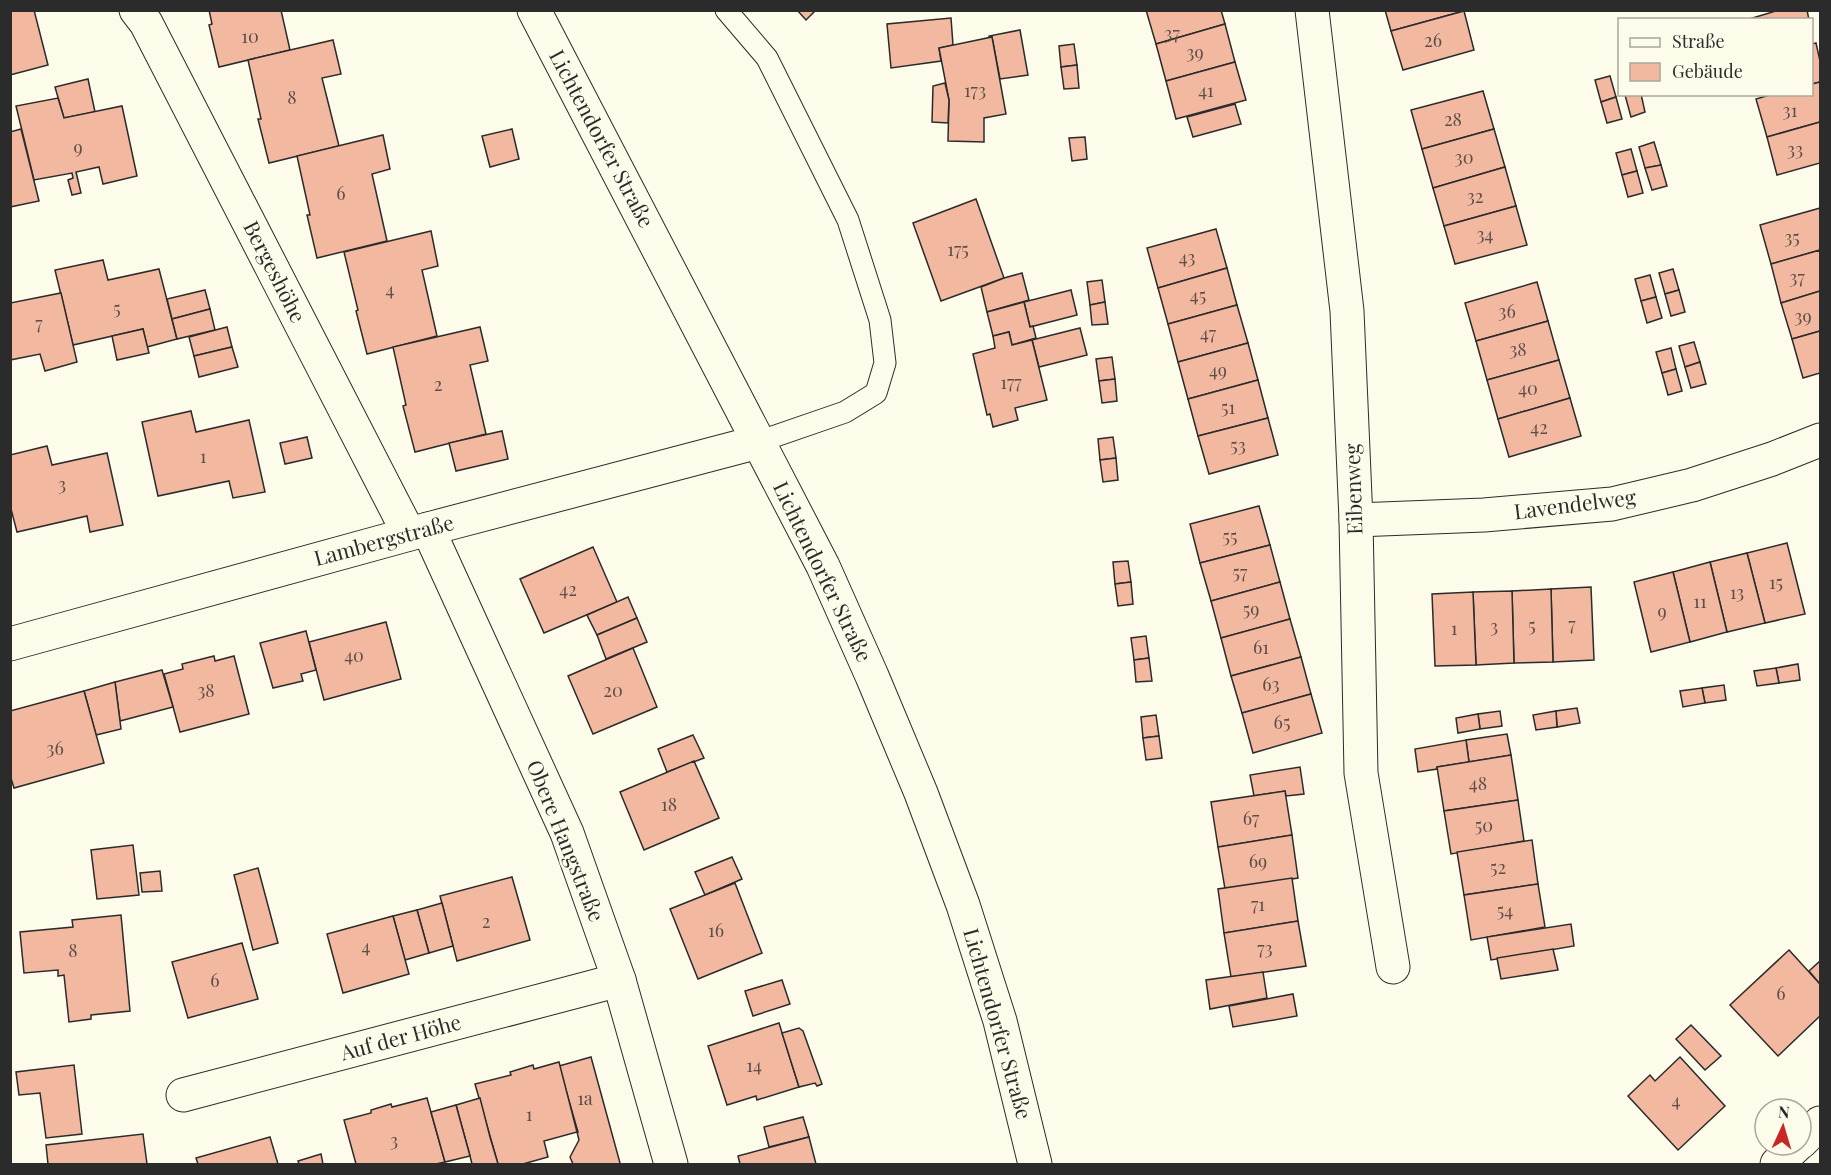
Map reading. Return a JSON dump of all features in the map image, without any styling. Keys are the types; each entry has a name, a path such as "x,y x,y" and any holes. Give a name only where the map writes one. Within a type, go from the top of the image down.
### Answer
{"street":[{"name":"Bergeshöhe","path":"136,10 152,34 419,531"},
{"name":"Lichtendorfer Straße","path":"534,10 823,566 872,676 921,793 963,905 1000,1021 1035,1164"},
{"name":"Eibenweg","path":"1312,10 1347,310 1356,520 1361,773 1393,967"},
{"name":"Lavendelweg","path":"1356,520 1484,515 1612,504 1692,485 1772,459 1821,440"},
{"name":"Lambergstraße","path":"10,644 419,531 758,442"},
{"name":"Obere Hangstraße","path":"419,531 567,833 619,980 671,1164"},
{"name":"Auf der Höhe","path":"183,1095 619,980"}],"lane":[{"path":"726,10 767,58 848,220 880,320 885,363 876,393 845,412 758,442"}],"building":[{"path":"10,10 34,10 48,65 10,75"},
{"path":"209,10 281,10 290,50 219,67 209,25 212,24"},
{"path":"797,10 816,10 806,20"},
{"path":"1146,10 1221,10 1225,24 1156,44"},
{"path":"1385,10 1464,10 1464,11 1391,31"},
{"path":"1779,10 1807,10 1809,18 1753,18"},
{"path":"1464,11 1474,50 1403,70 1391,31"},
{"path":"951,18 953,45 939,48 941,61 891,68 887,24"},
{"path":"1225,24 1235,62 1166,81 1156,44"},
{"path":"1020,30 1028,75 1000,79 992,37 989,38 989,36"},
{"path":"992,37 1006,114 984,118 984,142 948,141 949,100 939,48"},
{"path":"333,40 341,74 322,78 339,146 269,163 258,119 261,119 248,60"},
{"path":"1816,43 1820,61 1820,82 1813,84 1813,44"},
{"path":"1074,44 1077,65 1061,67 1059,46"},
{"path":"1235,62 1246,100 1176,119 1166,81"},
{"path":"1077,65 1079,88 1064,89 1061,67"},
{"path":"1610,76 1616,97 1601,102 1595,80"},
{"path":"88,79 95,112 64,118 55,87"},
{"path":"1820,82 1820,122 1767,137 1756,99 1766,96 1813,96 1813,84"},
{"path":"945,83 949,100 948,123 932,122 933,86"},
{"path":"1483,91 1494,129 1422,149 1411,110"},
{"path":"1625,96 1641,96 1645,112 1631,117"},
{"path":"1616,97 1622,119 1607,123 1601,102"},
{"path":"58,98 64,118 122,106 137,176 103,184 99,167 76,172 81,193 72,195 68,180 73,178 72,173 34,180 16,106"},
{"path":"1235,104 1241,124 1193,137 1187,117"},
{"path":"1820,122 1820,163 1777,175 1767,137"},
{"path":"21,129 39,201 10,207 10,132"},
{"path":"512,129 519,159 490,167 482,136"},
{"path":"1494,129 1505,167 1433,188 1422,149"},
{"path":"383,135 390,169 372,174 387,241 317,258 297,156"},
{"path":"1085,137 1087,159 1072,161 1069,138"},
{"path":"1654,142 1661,165 1645,168 1639,147"},
{"path":"1631,149 1637,171 1622,175 1616,153"},
{"path":"1661,165 1667,186 1652,190 1645,168"},
{"path":"1505,167 1516,206 1444,226 1433,188"},
{"path":"1637,171 1643,193 1628,197 1622,175"},
{"path":"976,199 1004,278 941,301 913,223"},
{"path":"1516,206 1527,245 1455,264 1444,226"},
{"path":"1820,208 1820,250 1771,264 1760,225"},
{"path":"1216,229 1227,268 1158,288 1147,248"},
{"path":"431,231 438,266 422,270 437,336 367,354 344,252"},
{"path":"1820,250 1820,291 1781,303 1771,264"},
{"path":"103,260 108,280 159,269 177,339 147,347 143,329 73,345 55,270"},
{"path":"1227,268 1237,305 1168,324 1158,288"},
{"path":"1673,269 1679,290 1665,294 1659,273"},
{"path":"1022,273 1029,300 987,312 981,287"},
{"path":"1650,275 1656,297 1641,301 1635,279"},
{"path":"1102,280 1105,302 1090,305 1087,282"},
{"path":"1537,282 1548,321 1476,341 1465,303"},
{"path":"205,290 210,309 172,319 167,299"},
{"path":"1071,290 1077,315 1030,327 1024,302"},
{"path":"1679,290 1685,312 1671,316 1665,294"},
{"path":"1820,291 1820,331 1792,339 1781,303"},
{"path":"61,293 77,362 45,371 40,354 10,360 10,303"},
{"path":"1656,297 1662,318 1647,323 1641,301"},
{"path":"1024,302 1030,327 1033,326 1036,338 1012,345 1009,332 993,336 987,312"},
{"path":"1105,302 1108,324 1092,325 1090,305"},
{"path":"1237,305 1248,343 1178,362 1168,324"},
{"path":"210,309 215,330 177,339 172,319"},
{"path":"1548,321 1559,360 1487,380 1476,341"},
{"path":"227,327 232,347 194,356 189,337"},
{"path":"480,327 488,361 470,365 486,434 415,452 403,406 406,405 393,347"},
{"path":"1080,328 1087,355 1039,367 1032,340"},
{"path":"143,329 149,353 117,360 112,336"},
{"path":"1820,331 1820,373 1803,378 1792,339"},
{"path":"1009,332 1012,345 1032,340 1047,400 1015,408 1018,420 993,427 990,414 987,415 973,354 995,348 993,336"},
{"path":"1694,342 1700,362 1685,367 1679,346"},
{"path":"1248,343 1258,380 1188,399 1178,362"},
{"path":"232,347 238,367 199,377 194,356"},
{"path":"1671,348 1676,369 1662,373 1656,352"},
{"path":"1112,357 1115,379 1099,381 1096,359"},
{"path":"1559,360 1570,398 1498,419 1487,380"},
{"path":"1700,362 1706,384 1691,388 1685,367"},
{"path":"1676,369 1682,391 1668,395 1662,373"},
{"path":"1115,379 1117,401 1102,403 1099,381"},
{"path":"1258,380 1268,418 1198,436 1188,399"},
{"path":"1570,398 1581,436 1509,457 1498,419"},
{"path":"191,411 196,432 249,420 265,492 233,498 229,481 158,496 142,422"},
{"path":"1268,418 1278,455 1209,474 1198,436"},
{"path":"502,431 508,459 456,471 449,443"},
{"path":"307,437 312,458 285,464 280,443"},
{"path":"1113,437 1116,458 1100,460 1098,439"},
{"path":"47,446 52,465 107,453 123,525 90,532 87,516 17,532 10,505 10,455"},
{"path":"1116,458 1118,480 1103,482 1100,460"},
{"path":"1259,506 1270,545 1200,563 1190,524"},
{"path":"1787,543 1805,614 1765,623 1747,553"},
{"path":"1270,545 1280,582 1211,601 1200,563"},
{"path":"593,547 617,602 544,633 520,579"},
{"path":"1747,553 1765,623 1727,632 1710,562"},
{"path":"1128,561 1131,582 1115,584 1113,562"},
{"path":"1710,562 1727,632 1690,642 1673,572"},
{"path":"1673,572 1690,642 1651,652 1634,582"},
{"path":"1131,582 1133,604 1118,606 1115,584"},
{"path":"1280,582 1290,619 1221,638 1211,601"},
{"path":"1591,587 1594,660 1553,662 1551,589"},
{"path":"1551,589 1553,662 1514,663 1512,591"},
{"path":"1512,591 1514,663 1476,665 1473,592"},
{"path":"1473,592 1476,665 1435,666 1432,594"},
{"path":"628,597 637,618 597,635 587,615"},
{"path":"637,618 647,642 606,659 597,635"},
{"path":"1290,619 1301,657 1231,676 1221,638"},
{"path":"386,622 401,679 324,700 309,642"},
{"path":"306,631 316,670 301,674 303,681 273,688 260,643"},
{"path":"1146,636 1149,658 1134,660 1131,638"},
{"path":"633,648 657,707 593,734 568,676"},
{"path":"214,656 215,661 234,656 249,714 180,732 164,674 183,669 182,664"},
{"path":"1301,657 1311,694 1242,713 1231,676"},
{"path":"1149,658 1152,681 1136,682 1134,660"},
{"path":"1798,664 1800,680 1779,683 1776,668"},
{"path":"1776,668 1779,683 1757,686 1754,671"},
{"path":"162,670 173,707 120,721 115,682"},
{"path":"115,682 121,729 96,735 84,691"},
{"path":"1724,685 1726,700 1705,703 1702,688"},
{"path":"1702,688 1705,703 1683,707 1680,691"},
{"path":"84,691 104,763 14,788 10,775 10,711"},
{"path":"1311,694 1322,733 1253,753 1242,713"},
{"path":"1577,708 1580,723 1557,727 1556,711"},
{"path":"1500,711 1502,726 1480,729 1478,714"},
{"path":"1556,711 1557,727 1536,730 1533,715"},
{"path":"1478,714 1480,729 1458,733 1456,718"},
{"path":"1156,715 1159,736 1143,738 1141,717"},
{"path":"1507,734 1511,755 1469,762 1466,740"},
{"path":"693,735 704,758 667,772 658,749"},
{"path":"1159,736 1162,758 1146,760 1143,738"},
{"path":"1466,740 1469,762 1418,772 1415,749"},
{"path":"1511,755 1518,800 1444,811 1437,767"},
{"path":"694,761 719,818 644,850 620,792"},
{"path":"1300,767 1304,794 1286,796 1285,791 1254,796 1250,775"},
{"path":"1285,791 1292,835 1218,847 1211,802"},
{"path":"1518,800 1524,841 1451,854 1444,811"},
{"path":"1292,835 1298,878 1225,889 1218,847"},
{"path":"1532,840 1538,884 1464,895 1457,852"},
{"path":"133,845 139,895 97,899 91,850"},
{"path":"732,857 742,879 705,895 695,872"},
{"path":"258,868 278,943 253,950 234,875"},
{"path":"160,871 162,891 142,892 140,873"},
{"path":"512,877 530,940 457,961 440,896"},
{"path":"1292,878 1298,921 1224,933 1218,889"},
{"path":"735,883 762,953 698,979 670,909"},
{"path":"1538,884 1545,927 1471,940 1464,895"},
{"path":"442,903 453,946 429,953 417,910"},
{"path":"417,910 429,953 405,960 393,916"},
{"path":"121,915 130,1011 91,1015 91,1019 69,1022 64,975 58,976 58,970 24,973 20,932 73,927 72,920"},
{"path":"393,916 409,974 343,993 327,934"},
{"path":"1298,921 1306,966 1231,977 1224,933"},
{"path":"1571,924 1574,946 1491,960 1487,937"},
{"path":"242,943 258,999 188,1018 172,962"},
{"path":"1553,949 1558,970 1501,979 1497,958"},
{"path":"1789,950 1820,984 1820,1016 1778,1056 1730,1005"},
{"path":"1820,961 1820,984 1809,971"},
{"path":"1263,972 1267,998 1210,1009 1206,980"},
{"path":"782,980 790,1004 753,1016 745,991"},
{"path":"1293,994 1297,1016 1233,1027 1229,1006"},
{"path":"779,1023 799,1087 757,1100 756,1096 727,1105 708,1046"},
{"path":"1691,1025 1721,1056 1705,1070 1676,1039"},
{"path":"799,1028 803,1031 822,1084 817,1086 815,1083 799,1087 782,1033"},
{"path":"591,1057 619,1164 573,1164 570,1157 579,1140 559,1066"},
{"path":"1680,1057 1725,1106 1678,1150 1628,1096 1650,1075 1655,1081"},
{"path":"559,1062 577,1132 544,1141 548,1157 523,1164 498,1164 475,1084 511,1075 510,1072 533,1065 534,1069"},
{"path":"74,1065 82,1134 46,1138 40,1093 19,1095 16,1072"},
{"path":"427,1098 445,1162 356,1164 344,1120 371,1113 371,1110 391,1104 392,1107"},
{"path":"480,1098 498,1164 472,1164 456,1105"},
{"path":"456,1105 470,1156 445,1162 431,1112"},
{"path":"803,1117 809,1137 769,1147 764,1127"},
{"path":"143,1134 147,1164 48,1164 46,1145"},
{"path":"270,1137 278,1164 198,1164 196,1158"},
{"path":"809,1137 816,1164 740,1164 738,1156"},
{"path":"321,1154 323,1164 299,1164 298,1161"}]}
